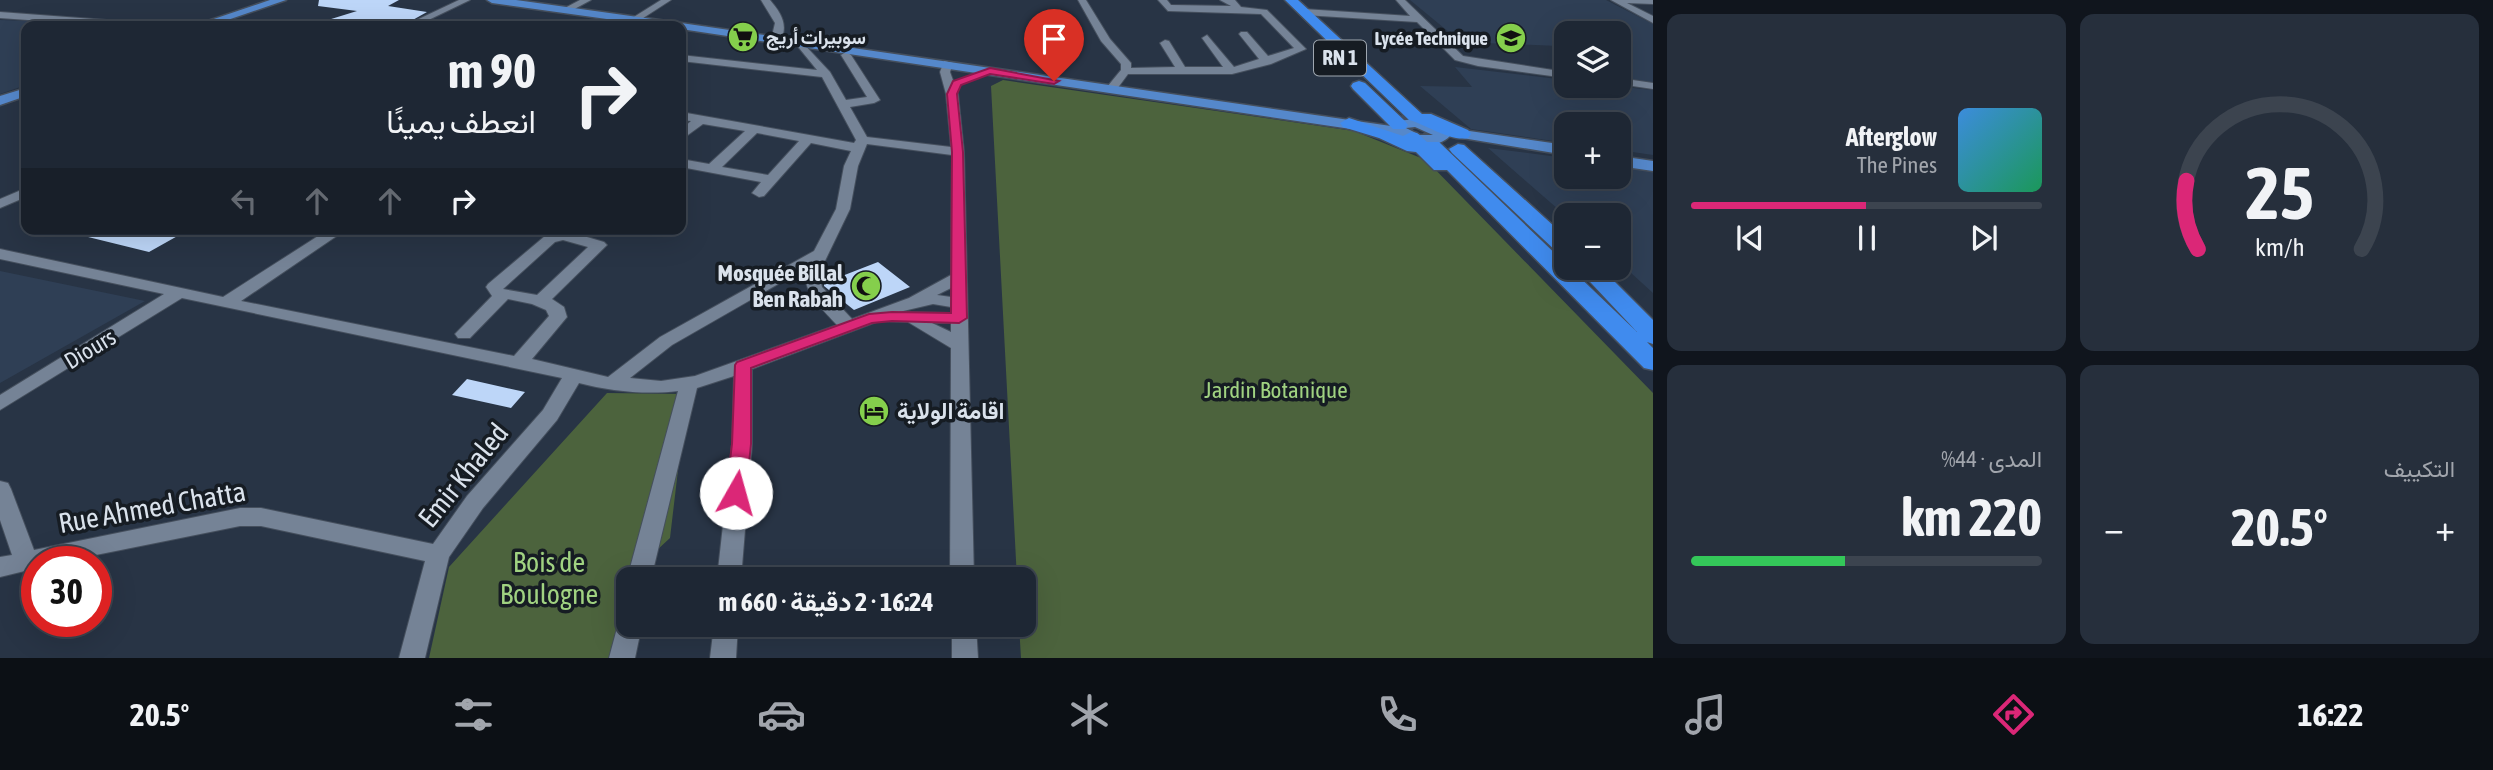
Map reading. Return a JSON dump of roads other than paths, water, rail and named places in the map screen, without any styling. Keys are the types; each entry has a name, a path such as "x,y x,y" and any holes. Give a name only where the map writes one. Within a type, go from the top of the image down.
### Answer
{"highway":[{"name":"RN 1","path":"1279,0 1351,50 1653,362"},
{"name":"RN 1","path":"1291,0 1305,19 1554,250"},
{"path":"1305,19 1313,40 1384,111 1430,134 1554,238"},
{"path":"1357,122 1382,120 1385,117 1384,111"},
{"path":"1357,122 1401,140 1430,134"},
{"path":"1585,280 1653,345"},
{"path":"1601,280 1632,309 1653,336"}],"main road":[{"path":"215,21 281,0"},
{"path":"230,21 296,0"},
{"path":"492,0 640,21"},
{"path":"686,27 800,43 838,63 950,76 990,71"},
{"path":"838,63 916,60 950,76"},
{"path":"968,67 1357,122"},
{"path":"950,76 968,67 1554,150"},
{"path":"0,96 21,88"},
{"path":"0,102 21,94"},
{"path":"1631,161 1653,164"}],"street":[{"path":"420,21 466,0"},
{"path":"566,10 587,0"},
{"path":"634,20 667,0"},
{"path":"765,0 779,22 781,30 776,40"},
{"path":"1082,0 1106,41 1126,63 1125,71 1113,87"},
{"path":"1224,0 1232,2 1238,9"},
{"path":"1401,0 1464,60 1554,73"},
{"path":"1616,0 1653,1"},
{"path":"1616,0 1653,20"},
{"path":"1125,71 1232,71 1297,52 1300,48 1264,12 1167,8"},
{"path":"0,16 56,21"},
{"path":"0,16 74,21"},
{"path":"1305,19 1421,19"},
{"path":"1244,34 1267,62"},
{"path":"1207,38 1232,71"},
{"path":"800,43 838,63 874,100 843,104"},
{"path":"1165,43 1182,72"},
{"path":"686,58 838,63"},
{"path":"838,63 843,104 860,144 851,166 843,209 820,254 812,279 814,288 848,326"},
{"path":"950,76 958,152 962,567"},
{"path":"1631,83 1653,86"},
{"path":"686,117 808,139 958,152"},
{"path":"686,132 701,120"},
{"path":"712,169 754,129"},
{"path":"759,193 808,139"},
{"path":"686,164 771,180"},
{"path":"0,204 21,194"},
{"path":"229,301 331,235"},
{"path":"518,363 558,317 558,311 553,305 540,301 496,292 494,287 550,239 563,235 599,245 540,301"},
{"path":"550,415 666,341 820,254"},
{"path":"2,256 229,301 287,316 573,376 661,387 689,384 898,310 958,278"},
{"name":"Diours","path":"0,404 180,292"},
{"path":"464,334 504,294"},
{"path":"898,310 959,311"},
{"path":"898,310 960,346"},
{"path":"730,567 742,444 743,365"},
{"path":"550,415 573,376"},
{"path":"642,567 689,384"},
{"name":"Emir Khaled","path":"412,658 438,554 475,502 550,415"},
{"path":"0,489 21,546"},
{"name":"Rue Ahmed Chatta","path":"96,546 240,517 261,517 438,554"},
{"name":"Rue Ahmed Chatta","path":"0,567 21,561"},
{"path":"622,658 626,637"},
{"path":"723,658 725,637"},
{"path":"964,637 965,658"}],"tunnel":[{"path":"1401,116 1433,146"}],"place":[{"name":"سوبيرات أريج","path":"743,37"},
{"name":"Lycée Technique","path":"1511,38"},
{"name":"Mosquée Billal Ben Rabah","path":"866,286"},
{"name":"اقامة الولاية","path":"874,411"}],"park label":[{"name":"Jardin Botanique","path":"1276,390"},
{"name":"Bois de Boulogne","path":"549,578"}]}
